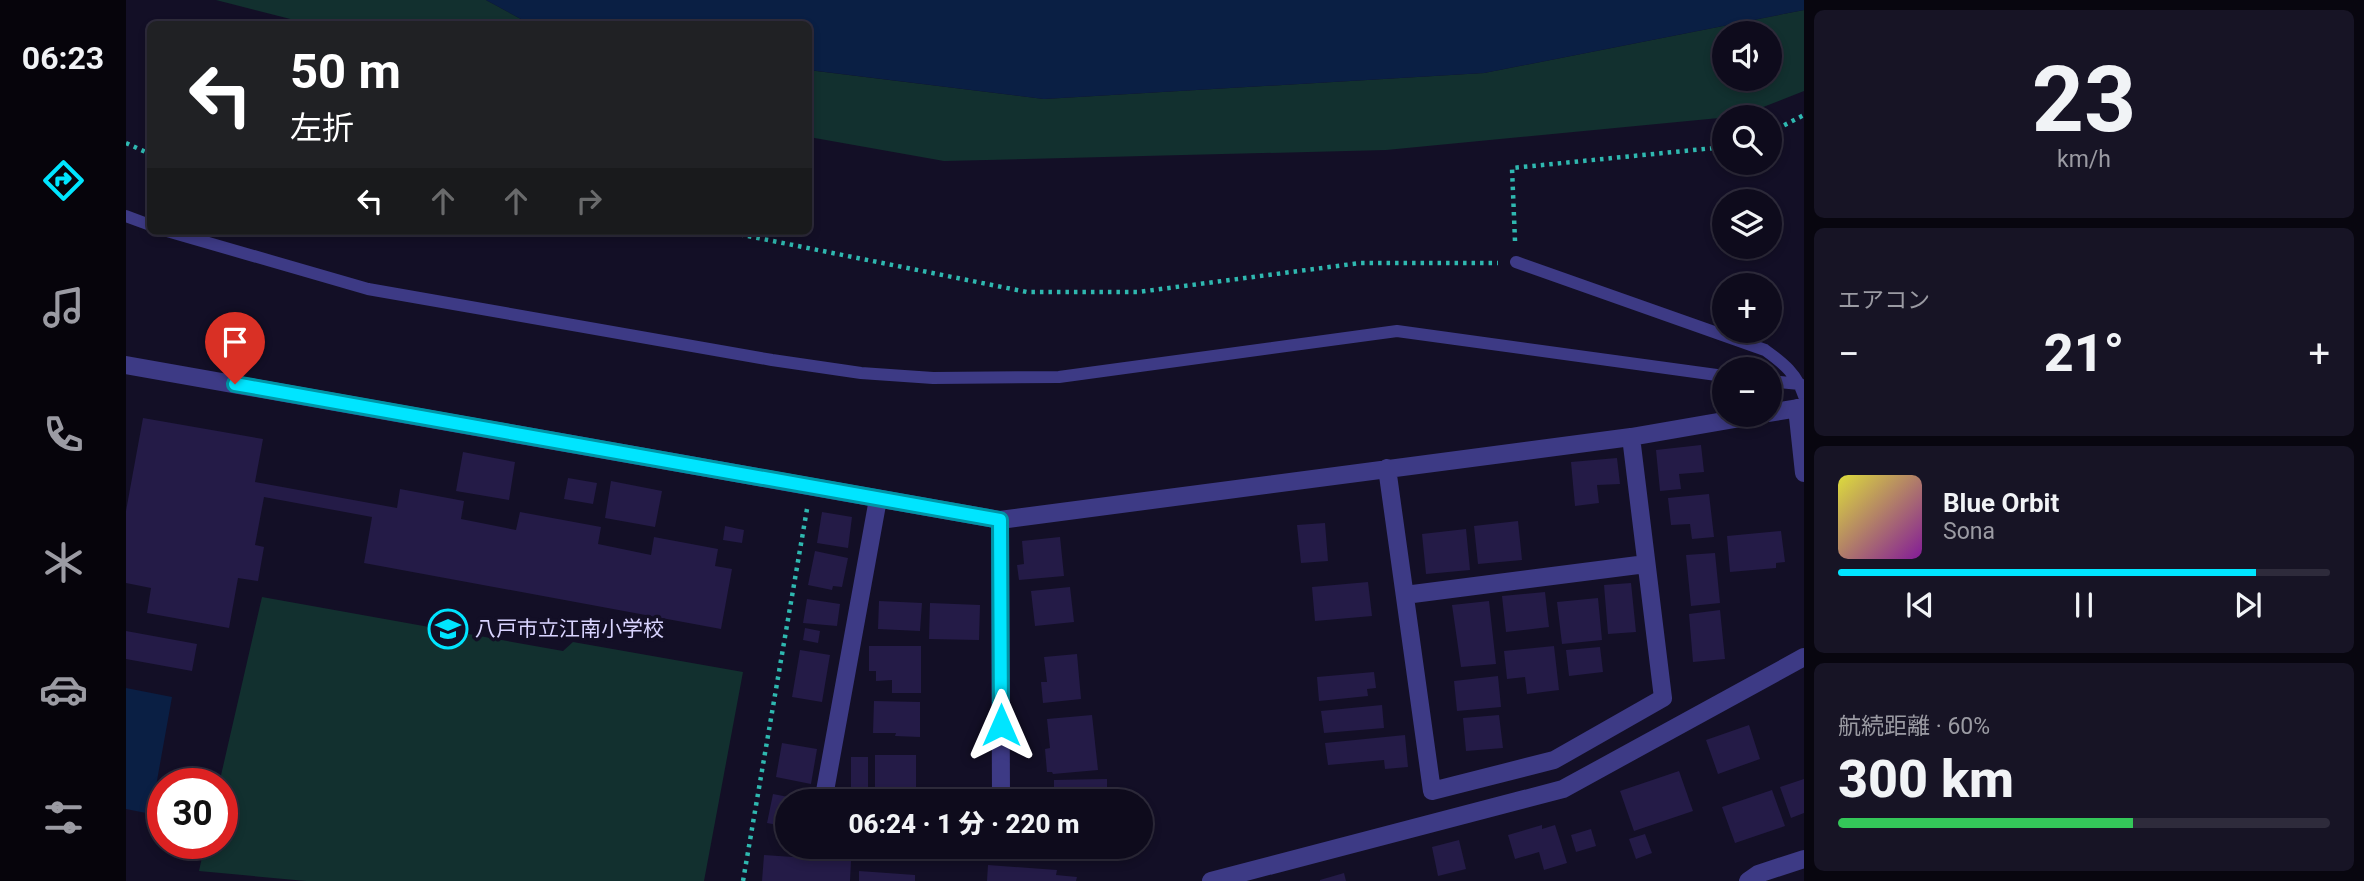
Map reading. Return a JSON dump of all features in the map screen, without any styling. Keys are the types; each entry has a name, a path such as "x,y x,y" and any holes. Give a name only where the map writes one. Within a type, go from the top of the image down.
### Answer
{"street":[{"path":"126,365 1000,520 1630,437 1712,423"},
{"path":"1782,407 1801,399 1804,474"},
{"path":"1387,468 1432,791 1554,760 1663,698 1630,437"},
{"path":"825,789 878,499"},
{"path":"1000,520 1001,789"},
{"path":"1405,595 1646,564"},
{"path":"1211,881 1563,789 1804,657"},
{"path":"1748,881 1758,874 1804,859"}],"lane":[{"path":"126,216 147,224"},
{"path":"181,235 368,289 772,360 861,373 975,379 1059,377 1397,331 1712,374"},
{"path":"1516,262 1765,349 1789,368 1801,399"},
{"path":"1782,388 1801,399"}],"path":[{"path":"1782,126 1804,115"},
{"path":"126,143 147,153"},
{"path":"743,235 1027,292 1138,292 1360,263 1516,262 1512,168 1712,148"},
{"path":"743,881 810,487"}],"green space":[{"path":"216,0 486,0 524,21 298,21"},
{"path":"1804,10 1804,91 1768,105 1712,105 1712,119 1386,150 944,161 812,138 812,70 1044,99 1484,73 1712,28 1712,91 1782,91 1782,21 1748,21"},
{"path":"262,597 563,651 573,642 743,672 704,881 306,881 199,871 202,859 238,859 238,768 223,768"}],"water":[{"path":"486,0 1804,0 1804,10 1748,21 1712,21 1712,28 1484,73 1044,99 812,70 812,21 524,21"},
{"path":"126,688 172,697 159,768 147,768 147,813 126,809"}],"building":[{"path":"143,418 263,439 255,482 397,508 400,489 464,501 461,519 516,530 520,512 601,527 598,544 651,555 654,537 718,549 715,566 732,569 721,629 364,563 372,517 264,497 255,545 264,547 258,581 238,578 229,628 147,613 151,588 126,583 126,511"},
{"path":"1701,445 1704,472 1679,474 1681,489 1660,491 1656,450"},
{"path":"463,452 515,462 509,500 456,491"},
{"path":"1617,458 1620,484 1597,485 1599,503 1575,506 1571,462"},
{"path":"568,478 597,483 593,504 564,499"},
{"path":"611,481 662,491 655,527 605,518"},
{"path":"1709,494 1714,537 1692,539 1690,524 1671,525 1668,498"},
{"path":"822,512 852,517 848,548 817,543"},
{"path":"1518,521 1522,560 1478,564 1474,526"},
{"path":"1325,523 1328,561 1301,563 1297,525"},
{"path":"725,526 744,530 742,543 723,540"},
{"path":"1466,529 1470,570 1426,574 1422,534"},
{"path":"1781,531 1785,562 1776,563 1776,568 1730,572 1727,536"},
{"path":"1060,537 1064,576 1019,580 1017,565 1024,564 1022,541"},
{"path":"815,551 848,558 842,587 833,586 832,590 808,585"},
{"path":"1715,553 1720,603 1691,606 1686,555"},
{"path":"1368,582 1372,616 1315,621 1312,587"},
{"path":"1631,583 1636,632 1608,634 1604,585"},
{"path":"1070,587 1074,622 1035,626 1031,591"},
{"path":"1545,592 1549,627 1506,632 1502,596"},
{"path":"1598,598 1602,640 1562,644 1557,602"},
{"path":"807,599 840,604 837,626 803,623"},
{"path":"879,601 922,603 920,631 878,629"},
{"path":"1489,601 1496,664 1461,667 1452,605"},
{"path":"930,603 980,605 979,640 929,639"},
{"path":"1720,610 1725,659 1693,662 1689,614"},
{"path":"805,628 820,631 818,643 803,640"},
{"path":"126,631 197,644 192,671 126,659"},
{"path":"869,646 921,646 921,693 892,693 892,680 876,681 876,671 869,671"},
{"path":"1554,646 1559,690 1527,694 1525,677 1507,679 1504,651"},
{"path":"1600,647 1603,672 1569,676 1566,650"},
{"path":"800,650 830,655 822,702 792,697"},
{"path":"1077,654 1081,699 1043,703 1041,682 1047,682 1044,657"},
{"path":"1374,672 1376,688 1367,689 1368,696 1319,701 1317,677"},
{"path":"1498,676 1501,707 1457,711 1454,681"},
{"path":"874,701 920,702 920,737 873,733"},
{"path":"1382,705 1384,728 1324,733 1321,711"},
{"path":"1092,715 1098,770 1053,774 1047,772 1045,749 1050,748 1047,719"},
{"path":"1499,715 1503,748 1466,751 1463,718"},
{"path":"1749,725 1760,759 1718,774 1706,740"},
{"path":"1405,735 1408,767 1385,769 1384,760 1328,765 1325,743"},
{"path":"782,743 817,749 811,784 776,777"},
{"path":"875,755 916,755 916,789 875,789"},
{"path":"851,757 868,757 868,789 851,789"},
{"path":"1679,771 1693,811 1634,831 1620,791"},
{"path":"1107,779 1107,789 1054,789 1054,780"},
{"path":"1804,779 1804,813 1791,818 1780,787"},
{"path":"1772,790 1785,826 1735,843 1722,807"},
{"path":"773,794 775,794 775,824 767,823"},
{"path":"1542,825 1542,829 1555,825 1567,863 1544,870 1539,852 1515,859 1508,835"},
{"path":"1591,829 1596,846 1576,852 1571,835"},
{"path":"1645,834 1652,853 1636,859 1629,839"},
{"path":"1459,840 1466,869 1438,876 1432,847"},
{"path":"764,855 775,856 775,859 851,861 850,881 762,881"},
{"path":"988,865 1057,870 1056,875 1077,877 1076,881 987,881"},
{"path":"859,871 915,875 915,881 859,881"},
{"path":"1344,873 1346,881 1320,881 1320,880"}],"place":[{"name":"八戸市立江南小学校","path":"448,629"}],"route":[{"path":"235,384 1000,520 1001,725"}]}
